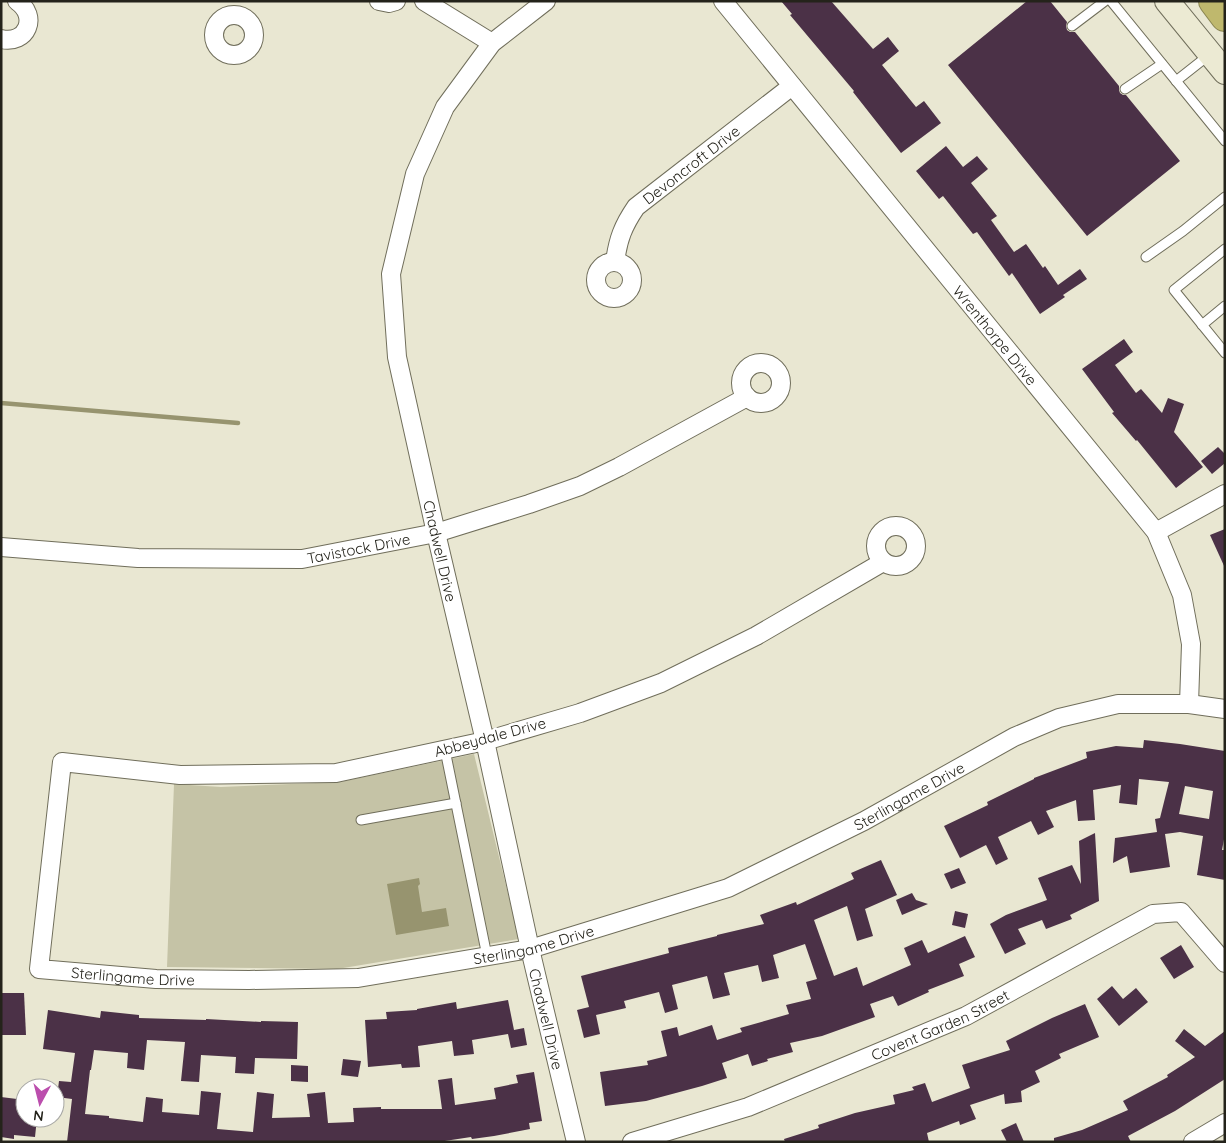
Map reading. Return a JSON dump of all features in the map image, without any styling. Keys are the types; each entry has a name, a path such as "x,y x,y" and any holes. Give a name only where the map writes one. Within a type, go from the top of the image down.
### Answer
{"highway":[{"path":"1213,1 1225,17"}],"main road":[{"path":"1167,1 1225,72"}],"street":[{"path":"1,39 9,41 21,36 26,31 29,18 27,11 17,1"},
{"path":"379,1 389,3 396,1"},
{"path":"424,1 492,43"},
{"name":"Chadwell Drive","path":"546,1 492,43 445,107 415,174 392,274 397,357 485,741 530,949 576,1142"},
{"name":"Wrenthorpe Drive","path":"723,1 1156,532 1182,595 1191,644 1189,704"},
{"name":"Devoncroft Drive","path":"615,262 617,246 625,224 636,207 792,86"},
{"name":"Tavistock Drive","path":"1,546 138,558 302,560 436,533 580,486 619,467 747,397"},
{"path":"1156,532 1225,494"},
{"name":"Abbeydale Drive","path":"62,762 180,775 336,773 485,741 580,713 661,683 756,636 883,562"},
{"name":"Sterlingame Drive","path":"62,762 39,969 156,979 358,978 530,949 728,888 864,821 1014,737 1059,718 1118,704 1189,704 1225,709"},
{"name":"Covent Garden Street","path":"632,1142 748,1107 966,1016 1153,914 1181,912 1223,961"},
{"path":"1193,1142 1225,1123"}],"lane":[{"path":"1072,26 1105,1"},
{"path":"1111,1 1225,141"},
{"path":"1176,81 1210,54"},
{"path":"1125,89 1162,64"},
{"path":"1146,257 1225,198"},
{"path":"1225,249 1174,290 1225,353"},
{"path":"1202,325 1225,306"},
{"path":"445,750 487,956"},
{"path":"362,820 456,803"}],"shaded area":[{"path":"474,754 519,939 337,969 167,967 174,784 221,787 340,782"},
{"path":"419,878 420,884 418,886 422,912 446,908 449,926 396,935 387,884"}],"building":[{"path":"781,1 831,1 873,49 888,37 899,51 882,65 916,107 924,101 941,123 901,153 854,91 790,15 792,14"},
{"path":"1027,1 1050,1 1067,22 1067,30 1075,32 1119,86 1120,93 1126,95 1180,161 1087,236 948,65"},
{"path":"946,146 963,167 977,156 988,169 971,183 997,216 991,220 1014,252 1026,244 1058,285 1080,269 1087,279 1063,295 1065,297 1040,314 1012,273 1009,276 977,232 973,234 943,196 939,199 916,171"},
{"path":"1124,339 1133,352 1115,365 1136,393 1141,389 1162,413 1168,398 1184,404 1174,432 1203,467 1176,488 1112,413 1114,412 1082,369"},
{"path":"1218,447 1225,454 1225,463 1212,474 1201,461"},
{"path":"1225,529 1225,568 1210,535"},
{"path":"1144,740 1225,751 1225,834 1222,850 1225,850 1225,880 1197,875 1203,836 1180,832 1165,834 1170,867 1130,873 1127,856 1113,863 1115,838 1157,832 1155,819 1160,818 1169,782 1139,779 1137,805 1119,803 1121,785 1093,790 1095,820 1078,821 1076,800 1046,811 1054,827 1038,835 1031,821 998,837 1008,859 996,865 986,845 960,858 944,826 988,805 987,802 1034,778 1087,758 1086,752 1116,746 1143,748","holes":["1185,786 1213,791 1209,819 1179,814"]},
{"path":"1095,833 1099,901 1070,915 1072,919 1046,929 1042,920 1018,929 1026,944 1005,954 990,924 1006,915 1047,900 1038,878 1072,865 1081,884 1079,841"},
{"path":"881,860 897,895 865,909 873,936 857,941 847,906 814,920 834,976 857,967 863,986 911,965 904,948 922,940 928,953 965,936 975,957 959,964 964,976 928,990 929,992 898,1006 893,996 870,1004 875,1017 822,1036 790,1043 793,1052 767,1059 768,1061 752,1066 748,1054 722,1063 727,1078 646,1101 605,1106 600,1072 648,1065 647,1061 667,1056 661,1031 677,1027 679,1036 712,1025 717,1040 742,1032 740,1028 789,1014 786,1005 811,999 806,982 817,979 805,944 773,955 779,978 762,982 758,965 724,973 730,995 713,999 707,976 672,985 678,1009 665,1013 659,992 624,1001 626,1008 596,1015 600,1034 584,1038 577,1010 589,1007 581,976 669,953 668,948 764,924 760,915 796,902 797,905 854,879 851,873"},
{"path":"959,868 966,883 951,889 944,874"},
{"path":"912,893 916,900 928,904 902,915 896,900"},
{"path":"955,911 968,914 965,928 952,925"},
{"path":"1181,945 1194,967 1174,979 1160,958"},
{"path":"1112,986 1123,999 1136,988 1148,1002 1119,1026 1097,999"},
{"path":"1,993 24,993 26,1035 1,1035"},
{"path":"508,1000 514,1030 524,1028 527,1045 511,1048 508,1034 472,1040 474,1054 454,1056 452,1041 418,1046 420,1067 402,1068 401,1064 368,1067 365,1020 387,1019 386,1012 417,1010 456,1002 457,1009"},
{"path":"1085,1004 1099,1037 1059,1054 1061,1058 1035,1071 1040,1082 1021,1091 1022,1102 1005,1104 1004,1094 970,1105 976,1119 960,1125 959,1121 927,1133 929,1142 785,1142 784,1139 819,1128 818,1125 855,1113 895,1104 893,1095 914,1090 912,1087 925,1083 932,1102 970,1088 962,1065 1010,1050 1006,1041"},
{"path":"48,1010 100,1018 101,1011 139,1015 139,1018 298,1022 297,1059 255,1058 254,1074 235,1073 236,1057 201,1055 199,1082 181,1081 185,1042 147,1040 144,1070 127,1068 128,1053 94,1050 85,1114 143,1122 146,1097 163,1099 162,1112 199,1115 201,1091 221,1093 217,1129 253,1132 257,1092 274,1094 272,1118 310,1117 307,1094 325,1092 328,1123 354,1122 353,1108 442,1109 438,1080 452,1078 455,1105 496,1099 494,1088 518,1083 516,1075 534,1072 542,1121 529,1123 530,1129 494,1136 438,1142 67,1142 72,1099 65,1098 65,1082 71,1082 75,1053 43,1049"},
{"path":"1184,1029 1205,1046 1225,1031 1225,1079 1175,1111 1128,1136 1131,1142 1054,1142 1054,1138 1082,1130 1128,1110 1123,1101 1168,1077 1167,1075 1195,1057 1175,1041"},
{"path":"343,1059 361,1061 358,1077 341,1075"},
{"path":"291,1065 308,1066 308,1082 291,1081"},
{"path":"1,1097 15,1099 15,1128 36,1128 35,1137 14,1135 14,1139 1,1137"},
{"path":"1016,1123 1024,1142 1007,1142 1001,1130"}],"waterway":[{"path":"1,403 238,423"}]}
